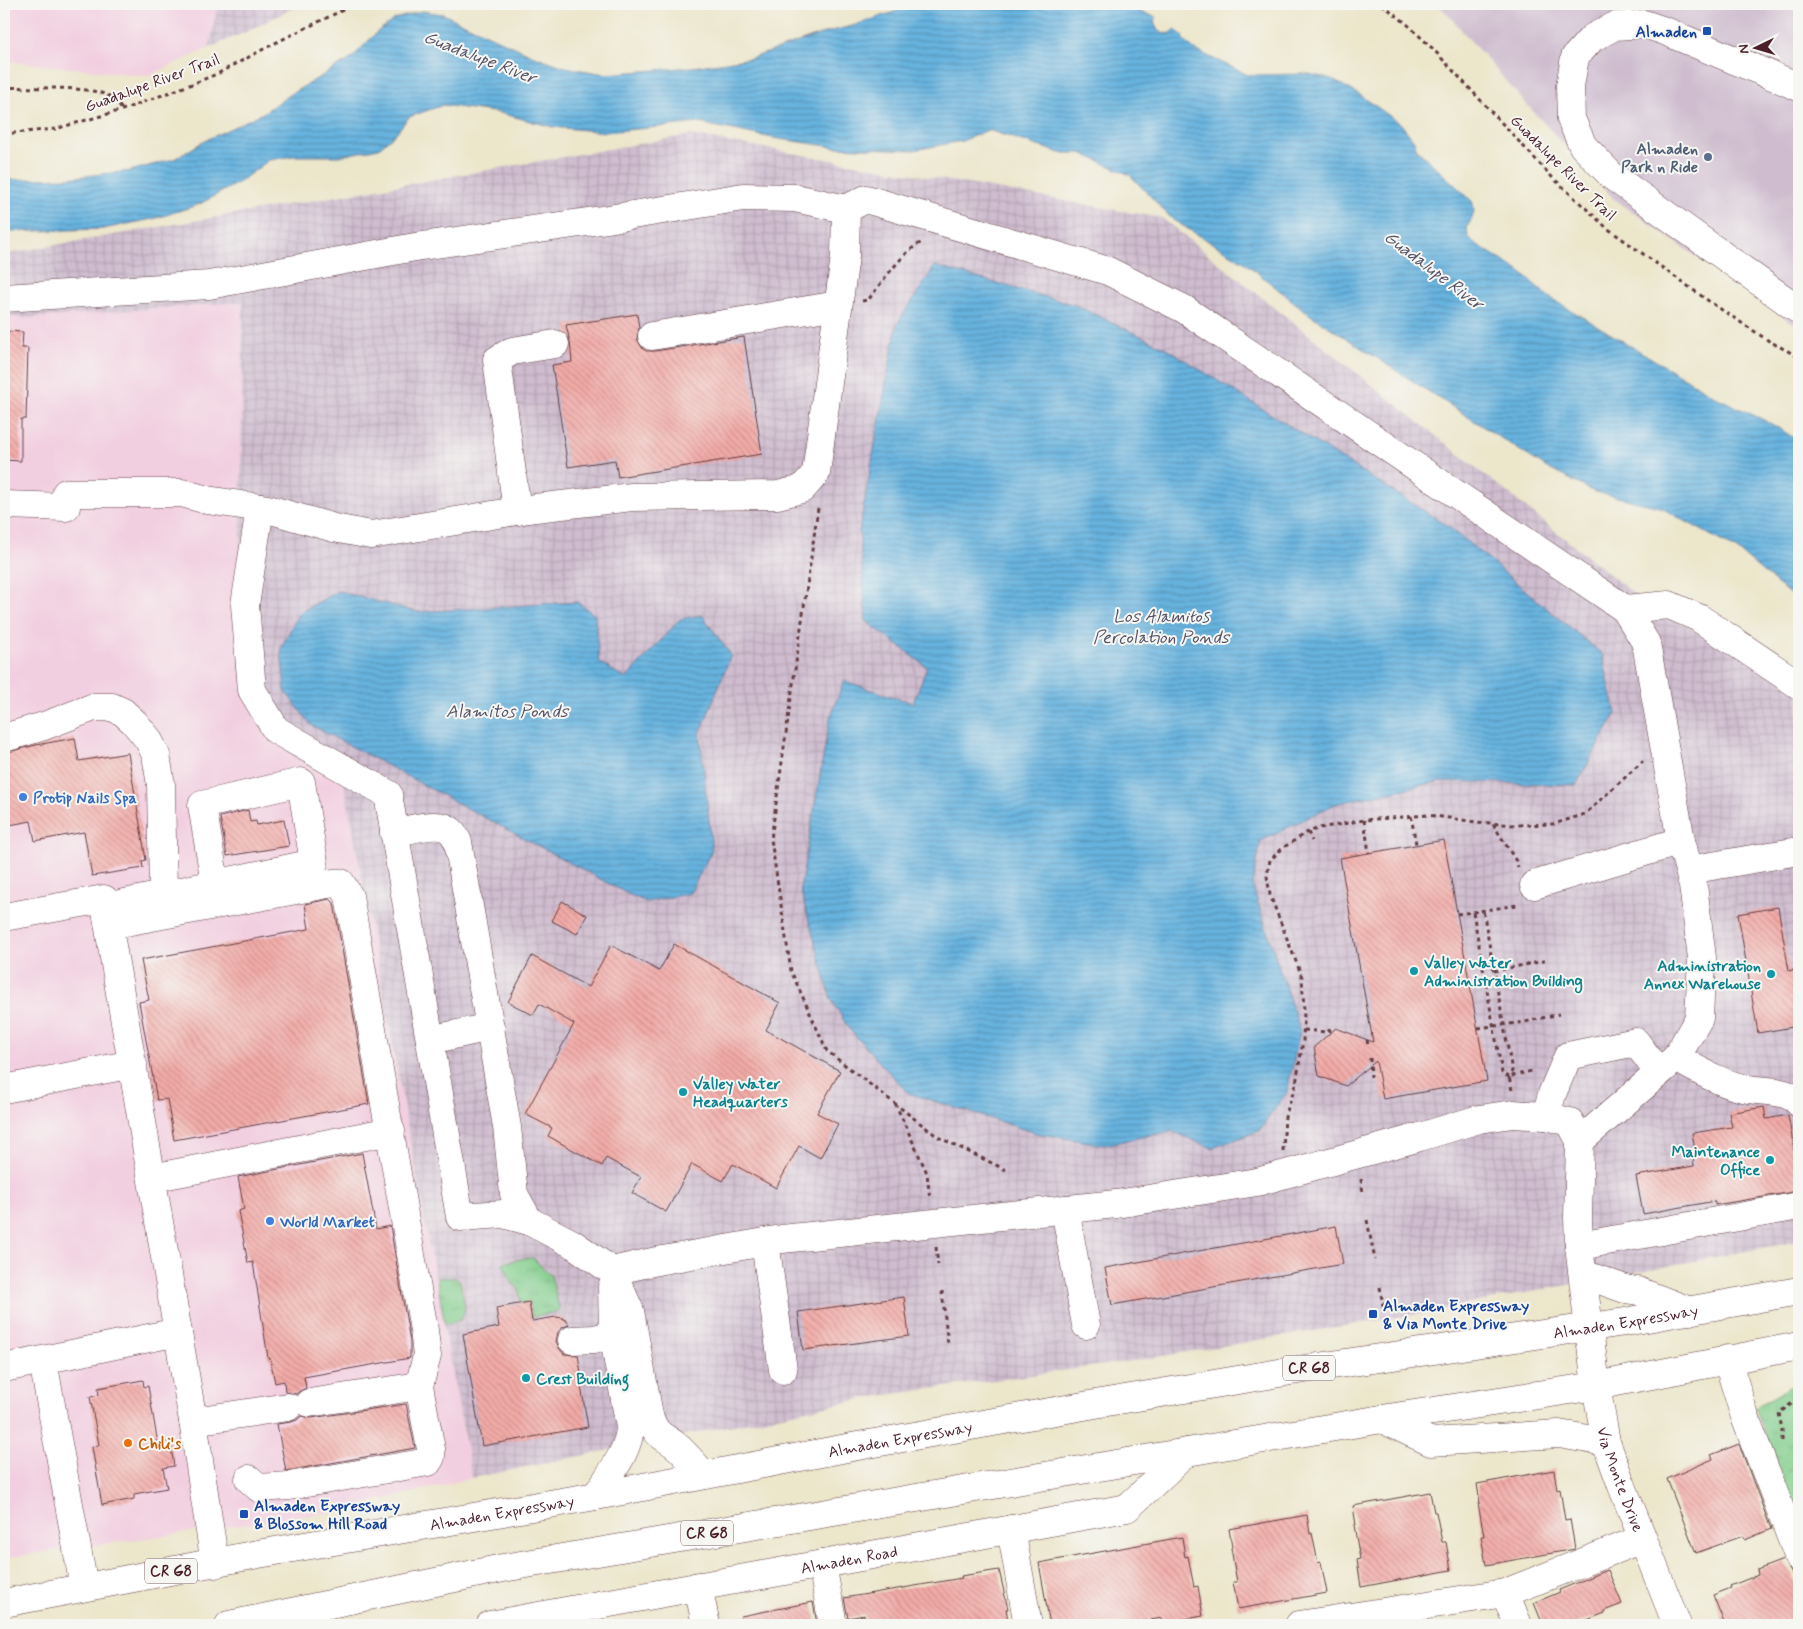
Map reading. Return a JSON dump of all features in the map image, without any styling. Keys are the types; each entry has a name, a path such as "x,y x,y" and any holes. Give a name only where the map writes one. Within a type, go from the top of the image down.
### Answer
{"main road":[{"path":"1799,87 1644,24 1615,26 1592,38 1575,57 1570,86 1572,120 1583,146 1612,176 1799,310"},
{"path":"4,298 209,285 415,247 743,197 796,198 846,209 866,199 1108,272 1184,309 1625,609 1646,643 1681,841 1693,885 1702,958 1699,1018 1667,1065 1580,1141 1570,1122 1546,1116 1513,1114 1479,1119 1257,1182 1116,1204 765,1242 612,1271"},
{"path":"4,505 182,493 206,500 260,508 334,528 371,535 517,511 632,497 778,495 802,489 816,473 845,256 846,209"},
{"path":"652,336 838,305"},
{"path":"517,511 497,360 512,351 555,344"},
{"path":"260,508 245,605 252,690 276,730 388,794 460,1217 509,1204"},
{"path":"1625,609 1669,605 1699,618 1799,686"},
{"path":"4,738 44,726 94,707 112,706 123,712 134,722 148,739 156,754 160,778 163,894"},
{"path":"107,916 163,894 314,863 301,782 202,805 215,883"},
{"path":"394,833 438,826 451,830 458,842 507,1127 509,1204 529,1221 573,1244 612,1271 630,1310 623,1332 630,1438 626,1448 596,1496"},
{"path":"1523,886 1681,841"},
{"path":"1689,870 1798,855"},
{"path":"107,916 321,884 341,883 349,896 424,1330 427,1356 419,1386 431,1457 428,1462 269,1489 256,1486 249,1479"},
{"path":"4,917 104,899 193,1421 215,1564"},
{"path":"430,1040 490,1027"},
{"path":"1546,1116 1552,1094 1568,1056 1636,1042 1667,1065 1716,1078 1747,1089 1771,1091 1790,1096 1799,1104"},
{"path":"4,1089 133,1064"},
{"path":"152,1178 390,1131"},
{"name":"Via Monte Drive","path":"1580,1141 1579,1246 1596,1386 1606,1442 1642,1539 1677,1625"},
{"path":"1579,1246 1799,1206"},
{"path":"1065,1209 1086,1325"},
{"path":"765,1242 783,1370"},
{"path":"1583,1274 1626,1289 1638,1291 1690,1311"},
{"name":"Almaden Expressway","path":"4,1603 215,1564 258,1554 596,1496 704,1474 1048,1412 1291,1371 1589,1328 1799,1292"},
{"path":"4,1368 178,1332"},
{"path":"572,1340 623,1332"},
{"path":"623,1332 652,1426 659,1435 678,1447 704,1474"},
{"name":"CR G8","path":"230,1625 503,1568 1382,1419 1596,1386 1799,1346"},
{"path":"1727,1359 1745,1417 1799,1558"},
{"path":"43,1361 84,1587"},
{"path":"193,1421 419,1386"},
{"path":"1382,1419 1431,1442 1559,1434 1606,1442"},
{"name":"Almaden Road","path":"490,1625 549,1620 698,1586 1127,1508 1187,1452"},
{"path":"1011,1529 1028,1625"},
{"path":"1299,1625 1505,1593 1642,1539"},
{"path":"822,1564 834,1625"},
{"path":"698,1586 706,1625"},
{"path":"1505,1593 1518,1625"}],"path":[{"name":"Guadalupe River Trail","path":"4,134 55,129 122,110 219,72 355,4"},
{"name":"Guadalupe River Trail","path":"1382,4 1407,24 1433,49 1552,177 1607,228 1710,302 1799,357"},
{"path":"4,87 98,92 109,95 116,100 122,110"},
{"path":"838,305 868,300 892,269 916,244 925,241"},
{"path":"810,479 818,505 771,839 791,971 827,1050 938,1137 1006,1170"},
{"path":"1283,1159 1285,1117 1296,1084 1304,1030 1302,977 1270,895 1267,876 1270,860 1284,847 1308,832 1364,820 1428,815 1515,825 1554,824 1585,814 1638,764 1664,749"},
{"path":"1411,816 1416,844"},
{"path":"1364,820 1368,853"},
{"path":"1457,914 1517,904 1523,886 1516,861 1493,823"},
{"path":"1308,832 1312,842"},
{"path":"1483,910 1512,1071 1509,1076"},
{"path":"1473,912 1502,1072 1509,1076 1531,1071"},
{"path":"1494,971 1549,960"},
{"path":"1478,1028 1559,1014"},
{"path":"1304,1030 1327,1032 1332,1028"},
{"path":"1367,1040 1368,1045"},
{"path":"1370,1058 1371,1077"},
{"path":"895,1103 927,1173 931,1206"},
{"path":"1367,1220 1375,1260"},
{"path":"1380,1287 1384,1312"},
{"path":"942,1291 948,1344"},
{"path":"1782,1448 1782,1430 1779,1413 1799,1398"}],"shaded area":[{"path":"4,4 218,4 209,48 148,76 4,61"},
{"path":"218,4 301,4 246,32 209,48"},
{"path":"1435,4 1799,4 1799,326 1776,313 1613,198 1520,97 1443,9"},
{"path":"690,135 1162,218 1657,612 1799,674 1799,1241 1416,1314 1126,1362 871,1397 472,1478 343,776 296,758 259,726 239,669 243,302 29,318 4,316 4,254"},
{"path":"243,301 239,669 343,776 472,1478 332,1512 4,1558 4,316 29,318"}],"green space":[{"path":"533,1258 551,1276 560,1311 532,1317 529,1302 521,1303 518,1288 512,1283 503,1263"},
{"path":"437,1278 455,1278 460,1281 465,1308 461,1320 445,1324"},
{"path":"1799,1381 1799,1520 1755,1408"}],"water":[{"name":"Guadalupe River","path":"918,4 1117,4 1156,17 1154,22 1158,31 1169,34 1175,30 1184,36 1183,39 1193,49 1248,75 1309,74 1331,79 1360,95 1401,124 1415,142 1416,149 1472,201 1473,214 1467,227 1468,237 1476,244 1519,271 1549,297 1718,398 1770,423 1799,441 1799,602 1737,550 1660,507 1595,492 1547,468 1309,314 1244,262 1173,220 1130,175 1081,153 1060,153 988,130 962,141 914,150 835,147 773,138 699,123 606,132 553,127 500,113 443,105 409,117 396,133 379,148 340,156 294,156 269,160 239,182 200,204 157,218 103,229 4,232 4,180 67,178 130,171 174,159 208,139 263,113 294,92 351,59 377,32 395,19 422,11 443,14 534,56 565,67 605,74 693,67 752,58 824,33 852,26"},
{"name":"Los Alamitos Percolation Ponds","path":"935,266 1075,305 1166,348 1448,526 1602,654 1616,714 1576,785 1441,781 1335,804 1261,841 1252,885 1300,1031 1287,1092 1259,1131 1212,1148 1171,1131 1104,1145 1036,1133 908,1093 849,1029 831,999 800,889 830,718 844,681 913,703 927,667 866,621 859,531 897,324"},
{"name":"Alamitos Ponds","path":"338,591 417,612 577,602 595,615 599,662 626,679 680,619 702,615 731,655 700,734 712,850 690,893 647,902 632,896 311,725 285,691 281,648 299,613"}],"building":[{"path":"637,314 639,328 637,339 643,349 647,351 744,337 762,454 618,477 615,460 568,467 552,365 572,362 566,325"},
{"path":"4,331 23,332 22,348 28,348 26,419 21,419 21,461 4,460"},
{"path":"75,738 79,761 128,753 146,860 142,861 143,868 92,876 84,832 35,841 31,821 4,826 4,753"},
{"path":"248,810 250,822 256,821 257,825 284,820 289,846 227,856 220,817"},
{"name":"Valley Water Administration Building","path":"1444,840 1487,1081 1383,1099 1376,1061 1346,1086 1319,1076 1314,1047 1336,1028 1373,1042 1340,858"},
{"path":"330,899 334,903 369,1104 174,1140 167,1099 157,1100 139,1002 149,1000 141,960 309,929 305,904"},
{"path":"562,901 587,915 577,934 552,921"},
{"name":"Administration Annex Warehouse","path":"1778,907 1789,971 1794,970 1798,1000 1795,1001 1799,1026 1758,1033 1738,914"},
{"name":"Valley Water Headquarters","path":"674,944 780,1003 766,1030 840,1071 817,1113 838,1124 820,1158 799,1146 776,1188 733,1164 723,1181 692,1164 666,1212 632,1193 641,1177 606,1158 602,1166 548,1136 552,1128 525,1114 574,1024 539,1004 533,1015 508,1002 532,956 588,987 611,945 659,971"},
{"name":"Maintenance Office","path":"1764,1107 1766,1119 1788,1115 1799,1177 1799,1191 1715,1205 1715,1201 1643,1214 1636,1176 1694,1166 1693,1156 1696,1156 1692,1133 1732,1127 1729,1113"},
{"path":"362,1153 376,1229 390,1226 410,1341 410,1358 304,1377 306,1388 296,1394 285,1392 284,1381 275,1383 270,1358 268,1358 253,1262 248,1263 238,1211 244,1209 238,1177"},
{"path":"1336,1226 1343,1264 1112,1305 1105,1268"},
{"path":"904,1297 909,1336 803,1350 798,1312"},
{"name":"Crest Building","path":"529,1302 532,1321 556,1317 567,1321 569,1325 563,1327 558,1332 556,1341 564,1354 578,1355 588,1427 482,1446 463,1334 499,1327 496,1308"},
{"name":"Chili's","path":"143,1380 144,1387 148,1386 158,1444 170,1441 174,1466 163,1468 167,1488 134,1494 134,1499 102,1505 92,1447 99,1445 90,1397 99,1395 98,1388"},
{"path":"406,1404 415,1448 286,1471 277,1424 297,1420 301,1416 311,1418"},
{"path":"1739,1444 1771,1529 1745,1540 1743,1536 1696,1553 1667,1479 1713,1459 1711,1455"},
{"path":"1554,1470 1557,1490 1560,1489 1565,1520 1570,1519 1575,1549 1486,1565 1481,1536 1484,1536 1478,1503 1480,1503 1477,1484"},
{"path":"1430,1492 1442,1542 1446,1542 1451,1570 1361,1587 1357,1560 1360,1559 1353,1506"},
{"path":"1307,1515 1318,1563 1321,1562 1327,1593 1238,1609 1233,1582 1237,1582 1229,1529"},
{"path":"1182,1537 1185,1557 1188,1556 1194,1587 1198,1586 1203,1616 1163,1623 1162,1618 1123,1625 1050,1625 1039,1563"},
{"path":"1783,1560 1791,1571 1799,1593 1799,1625 1725,1625 1713,1595 1758,1575 1757,1570"},
{"path":"999,1570 1008,1609 1006,1609 1009,1625 866,1625 864,1615 848,1618 844,1598"},
{"path":"1608,1570 1622,1604 1574,1625 1543,1625 1534,1603 1560,1592 1559,1590"},
{"path":"813,1602 817,1624 742,1625 741,1616"}],"place":[{"name":"Almaden","path":"1707,31"},
{"name":"Almaden Park n Ride","path":"1708,157"},
{"name":"Protip Nails Spa","path":"23,797"},
{"name":"Valley Water Administration Building","path":"1414,971"},
{"name":"Administration Annex Warehouse","path":"1771,974"},
{"name":"Valley Water Headquarters","path":"683,1092"},
{"name":"Maintenance Office","path":"1770,1160"},
{"name":"World Market","path":"270,1221"},
{"name":"Almaden Expressway & Via Monte Drive","path":"1373,1314"},
{"name":"Crest Building","path":"526,1378"},
{"name":"Chili's","path":"128,1443"},
{"name":"Almaden Expressway & Blossom Hill Road","path":"244,1514"}]}
